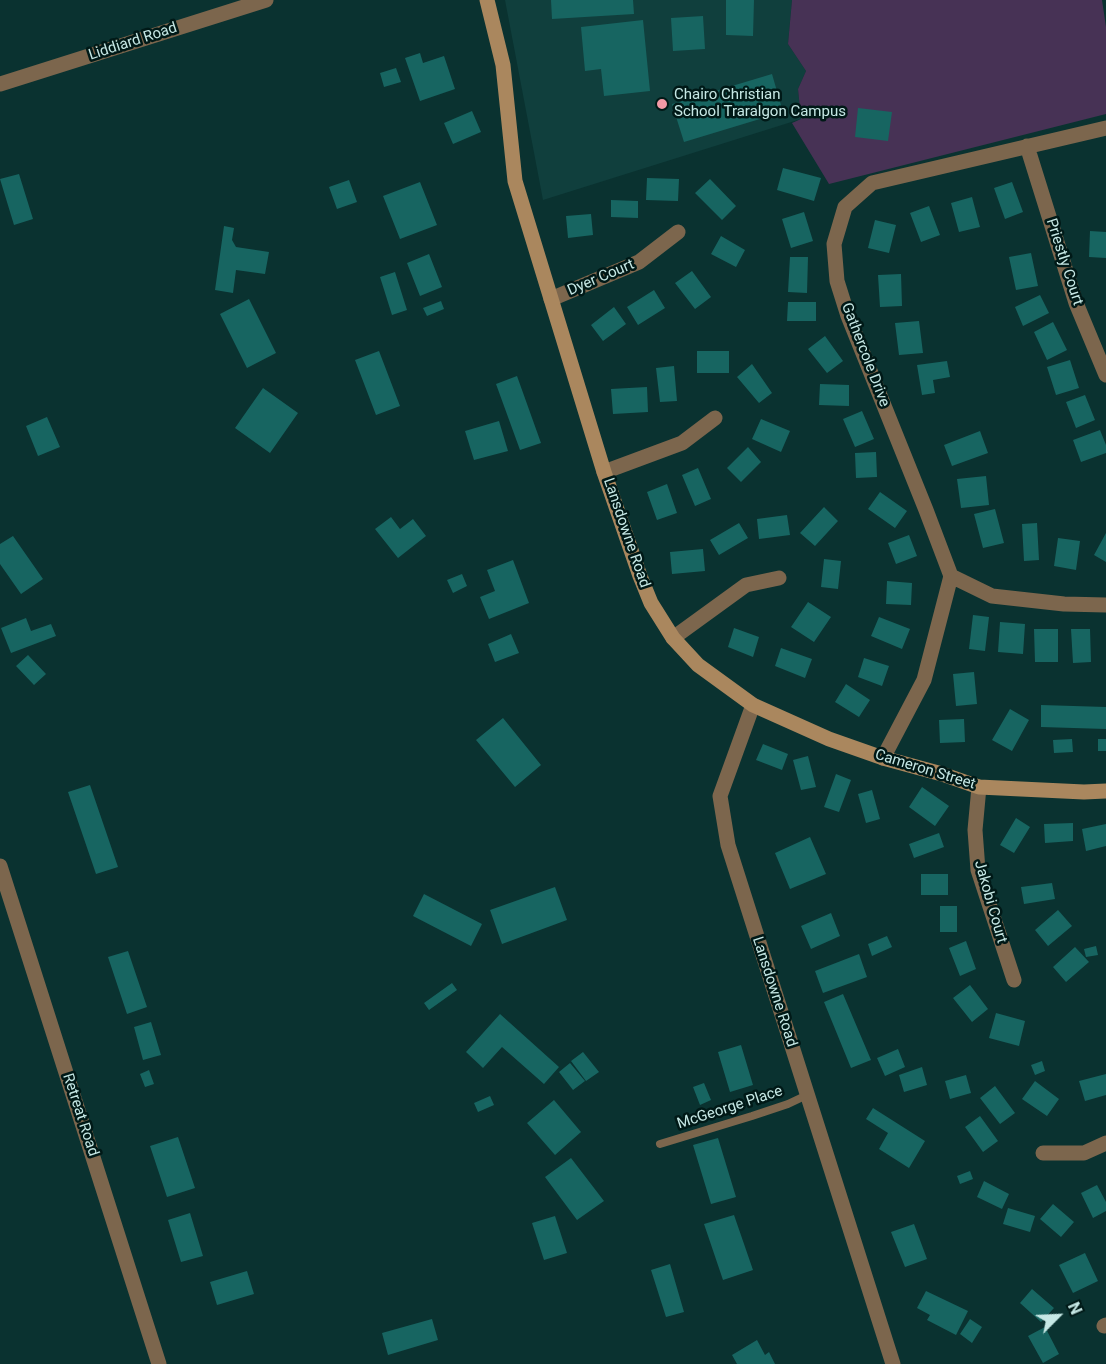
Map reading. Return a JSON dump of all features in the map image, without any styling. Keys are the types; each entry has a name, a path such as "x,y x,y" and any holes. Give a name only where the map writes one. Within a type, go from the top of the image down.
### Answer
{"street":[{"name":"Liddiard Road","path":"0,84 266,0"},
{"name":"Lansdowne Road","path":"487,0 503,65 515,181 604,472 640,576 651,603 673,638 698,665 753,705 720,796 728,845 893,1364"},
{"name":"Gathercole Drive","path":"951,576 848,316 837,281 834,244 845,207 872,183 1106,128"},
{"name":"Priestly Court","path":"1027,146 1076,303 1106,375"},
{"name":"Dyer Court","path":"551,299 639,262 678,232"},
{"path":"604,472 682,442 715,418"},
{"path":"883,758 924,680 951,576 992,596 1064,604 1106,605"},
{"path":"673,638 746,585 779,578"},
{"name":"Cameron Street","path":"753,705 830,739 883,758 979,787 1106,791"},
{"name":"Jakobi Court","path":"979,787 975,830 978,870 1014,980"},
{"name":"Retreat Road","path":"0,866 159,1364"},
{"path":"1043,1154 1083,1152 1106,1143"}],"lane":[{"name":"McGeorge Place","path":"660,1144 788,1104 807,1095"}],"shaded area":[{"name":"Chairo Christian School Traralgon Campus","path":"505,0 792,0 788,44 806,71 798,89 801,119 543,200"},
{"path":"792,0 1102,0 1106,27 1106,114 829,184 792,123 801,119 798,89 806,71 788,44"}],"building":[{"path":"551,0 633,0 634,14 552,19"},
{"path":"726,0 754,0 753,36 726,35"},
{"path":"703,16 705,49 673,51 671,18"},
{"path":"643,20 650,91 604,96 601,69 585,71 581,27"},
{"path":"420,53 423,63 444,56 455,89 420,101 405,58"},
{"path":"396,68 401,82 384,87 380,73"},
{"path":"772,74 783,112 684,142 672,104"},
{"path":"858,108 892,112 888,141 855,137"},
{"path":"472,111 481,132 453,144 444,123"},
{"path":"783,168 821,178 814,201 777,190"},
{"path":"19,174 33,219 14,225 0,179"},
{"path":"647,178 679,179 678,201 646,200"},
{"path":"710,179 736,206 722,220 695,193"},
{"path":"349,180 357,202 337,209 329,187"},
{"path":"420,182 437,225 400,239 383,196"},
{"path":"1012,182 1023,212 1005,219 994,188"},
{"path":"972,197 980,227 959,232 951,203"},
{"path":"611,200 638,201 638,218 611,217"},
{"path":"929,206 940,235 921,242 910,213"},
{"path":"804,212 813,241 791,248 782,219"},
{"path":"591,214 593,235 568,238 566,216"},
{"path":"875,220 896,225 889,253 868,248"},
{"path":"224,226 234,228 232,240 236,247 269,252 265,274 236,270 233,293 215,290"},
{"path":"1090,231 1106,232 1106,258 1089,257"},
{"path":"721,236 745,250 736,267 711,254"},
{"path":"1031,253 1038,286 1016,290 1009,257"},
{"path":"429,254 442,287 420,296 407,263"},
{"path":"790,257 808,257 807,293 788,292"},
{"path":"692,271 711,297 695,309 675,283"},
{"path":"395,272 407,310 392,315 380,277"},
{"path":"901,274 902,306 880,307 878,275"},
{"path":"654,290 665,308 638,325 627,307"},
{"path":"1040,295 1049,313 1023,326 1015,307"},
{"path":"249,299 276,353 247,368 220,314"},
{"path":"441,301 444,309 427,316 423,308"},
{"path":"788,302 816,302 816,321 787,321"},
{"path":"614,307 626,324 603,341 591,325"},
{"path":"919,321 923,353 899,355 895,323"},
{"path":"1053,322 1067,350 1047,360 1034,332"},
{"path":"825,336 843,361 827,373 808,349"},
{"path":"379,351 400,406 376,415 355,360"},
{"path":"697,351 729,351 729,373 697,373"},
{"path":"1070,360 1079,388 1056,395 1047,367"},
{"path":"947,361 950,377 933,380 935,393 922,395 917,365"},
{"path":"752,364 772,393 759,403 737,377"},
{"path":"674,366 677,401 660,402 656,368"},
{"path":"517,376 541,443 520,450 496,384"},
{"path":"820,384 849,385 849,406 819,405"},
{"path":"647,387 648,412 613,414 611,389"},
{"path":"263,388 298,413 270,453 235,428"},
{"path":"1085,395 1095,420 1076,428 1066,402"},
{"path":"862,411 874,439 855,447 843,419"},
{"path":"47,417 60,447 38,456 26,426"},
{"path":"761,419 790,431 781,452 752,439"},
{"path":"499,421 508,451 474,460 465,431"},
{"path":"1100,430 1106,445 1106,453 1081,462 1073,440"},
{"path":"980,431 988,453 952,466 944,445"},
{"path":"748,447 761,462 741,482 727,468"},
{"path":"876,452 877,477 856,478 855,453"},
{"path":"698,468 711,499 695,506 682,475"},
{"path":"986,476 989,505 961,508 957,479"},
{"path":"667,484 677,513 657,520 647,492"},
{"path":"880,492 907,511 895,528 868,509"},
{"path":"824,507 838,521 815,546 800,533"},
{"path":"995,509 1004,543 983,548 974,514"},
{"path":"787,515 790,535 759,539 757,519"},
{"path":"391,517 400,529 413,519 426,536 398,558 375,529"},
{"path":"739,523 748,538 719,555 710,540"},
{"path":"1037,523 1039,560 1024,561 1022,524"},
{"path":"1106,533 1106,562 1094,555"},
{"path":"909,535 917,556 896,564 888,543"},
{"path":"13,536 43,579 21,594 0,564 0,544"},
{"path":"1058,538 1080,541 1076,570 1054,566"},
{"path":"703,549 705,571 672,574 670,552"},
{"path":"824,559 841,561 838,589 821,587"},
{"path":"513,560 529,603 489,619 480,597 495,591 487,570"},
{"path":"462,574 467,586 453,593 447,580"},
{"path":"887,581 912,583 911,605 886,604"},
{"path":"808,602 831,617 814,642 791,627"},
{"path":"973,615 989,617 985,651 969,649"},
{"path":"879,617 910,629 902,649 871,636"},
{"path":"26,618 31,631 51,624 56,636 11,653 1,628"},
{"path":"1000,622 1025,624 1023,654 998,652"},
{"path":"734,628 759,637 753,657 728,647"},
{"path":"1034,629 1058,629 1058,662 1035,662"},
{"path":"1071,629 1090,629 1091,662 1073,663"},
{"path":"511,634 519,653 495,662 488,644"},
{"path":"781,648 812,659 805,678 775,666"},
{"path":"28,655 46,674 34,685 16,666"},
{"path":"864,658 889,666 882,686 858,677"},
{"path":"974,672 977,704 956,706 953,674"},
{"path":"846,684 870,700 859,717 835,702"},
{"path":"1041,705 1106,707 1106,729 1041,727"},
{"path":"1010,709 1029,720 1012,751 992,740"},
{"path":"503,718 541,765 515,787 476,740"},
{"path":"964,719 965,742 940,743 939,720"},
{"path":"1072,739 1073,752 1054,753 1053,740"},
{"path":"1098,739 1106,739 1106,751 1098,751"},
{"path":"763,744 788,754 782,770 756,760"},
{"path":"808,756 816,787 801,790 793,760"},
{"path":"836,774 851,780 839,812 824,807"},
{"path":"90,785 118,867 96,874 68,792"},
{"path":"922,787 949,806 935,826 909,807"},
{"path":"872,790 880,819 866,823 858,794"},
{"path":"1016,818 1030,827 1014,853 1000,845"},
{"path":"1073,823 1073,841 1045,843 1044,824"},
{"path":"1106,824 1106,846 1086,851 1082,829"},
{"path":"939,833 944,847 914,858 909,844"},
{"path":"810,837 826,874 790,889 775,853"},
{"path":"921,874 948,874 948,895 921,895"},
{"path":"1052,883 1055,899 1024,904 1021,887"},
{"path":"555,887 567,920 502,944 490,910"},
{"path":"424,894 482,924 471,946 413,916"},
{"path":"940,906 957,906 957,932 940,932"},
{"path":"1058,910 1072,926 1048,946 1035,930"},
{"path":"831,913 840,936 811,949 801,926"},
{"path":"887,936 892,947 872,956 868,944"},
{"path":"966,941 976,969 960,976 949,948"},
{"path":"1096,946 1098,955 1086,957 1084,949"},
{"path":"1075,947 1089,962 1066,982 1053,967"},
{"path":"128,951 147,1007 127,1014 108,957"},
{"path":"859,954 867,977 823,993 815,971"},
{"path":"452,983 457,990 429,1010 424,1003"},
{"path":"970,985 988,1009 972,1022 953,998"},
{"path":"843,994 871,1060 851,1068 824,1002"},
{"path":"996,1013 1025,1021 1019,1046 989,1038"},
{"path":"500,1014 559,1067 544,1084 502,1047 483,1068 466,1052"},
{"path":"151,1022 161,1055 143,1060 134,1027"},
{"path":"741,1045 753,1085 730,1092 718,1052"},
{"path":"898,1049 905,1067 885,1076 877,1058"},
{"path":"583,1052 599,1072 586,1081 571,1061"},
{"path":"1042,1061 1045,1071 1035,1075 1031,1065"},
{"path":"570,1063 585,1081 573,1090 559,1072"},
{"path":"922,1067 927,1085 904,1092 899,1075"},
{"path":"149,1070 154,1084 145,1087 140,1074"},
{"path":"1106,1074 1106,1095 1085,1101 1079,1081"},
{"path":"966,1075 971,1093 950,1099 945,1081"},
{"path":"1035,1081 1059,1099 1047,1116 1022,1099"},
{"path":"704,1083 711,1100 700,1105 693,1087"},
{"path":"995,1086 1015,1113 1000,1124 980,1098"},
{"path":"490,1096 494,1105 478,1112 474,1103"},
{"path":"554,1100 581,1132 555,1155 527,1123"},
{"path":"873,1108 925,1141 909,1168 879,1149 888,1133 866,1119"},
{"path":"980,1116 998,1141 983,1152 965,1127"},
{"path":"178,1137 195,1188 167,1197 150,1146"},
{"path":"718,1138 736,1197 711,1204 693,1145"},
{"path":"571,1158 604,1201 577,1220 545,1177"},
{"path":"970,1171 973,1179 960,1184 957,1176"},
{"path":"984,1181 1009,1194 1002,1209 977,1197"},
{"path":"1097,1185 1106,1202 1106,1211 1093,1218 1081,1193"},
{"path":"1053,1204 1074,1222 1061,1237 1040,1219"},
{"path":"1008,1208 1035,1216 1030,1232 1003,1224"},
{"path":"190,1213 203,1256 181,1262 168,1220"},
{"path":"734,1215 753,1270 723,1280 704,1224"},
{"path":"555,1216 567,1253 544,1260 532,1223"},
{"path":"914,1224 927,1259 905,1267 891,1232"},
{"path":"1085,1253 1098,1281 1073,1293 1059,1265"},
{"path":"670,1264 684,1312 666,1317 651,1270"},
{"path":"247,1271 254,1294 217,1305 210,1282"},
{"path":"1032,1289 1054,1308 1041,1322 1020,1303"},
{"path":"926,1291 968,1311 956,1335 927,1320 930,1315 917,1308"},
{"path":"432,1319 438,1340 388,1355 382,1333"},
{"path":"970,1319 982,1327 972,1343 960,1334"},
{"path":"1045,1327 1059,1354 1043,1363 1028,1336"},
{"path":"757,1340 765,1355 769,1352 775,1364 737,1364 732,1355"}],"place":[{"name":"Chairo Christian School Traralgon Campus","path":"662,104"}]}
